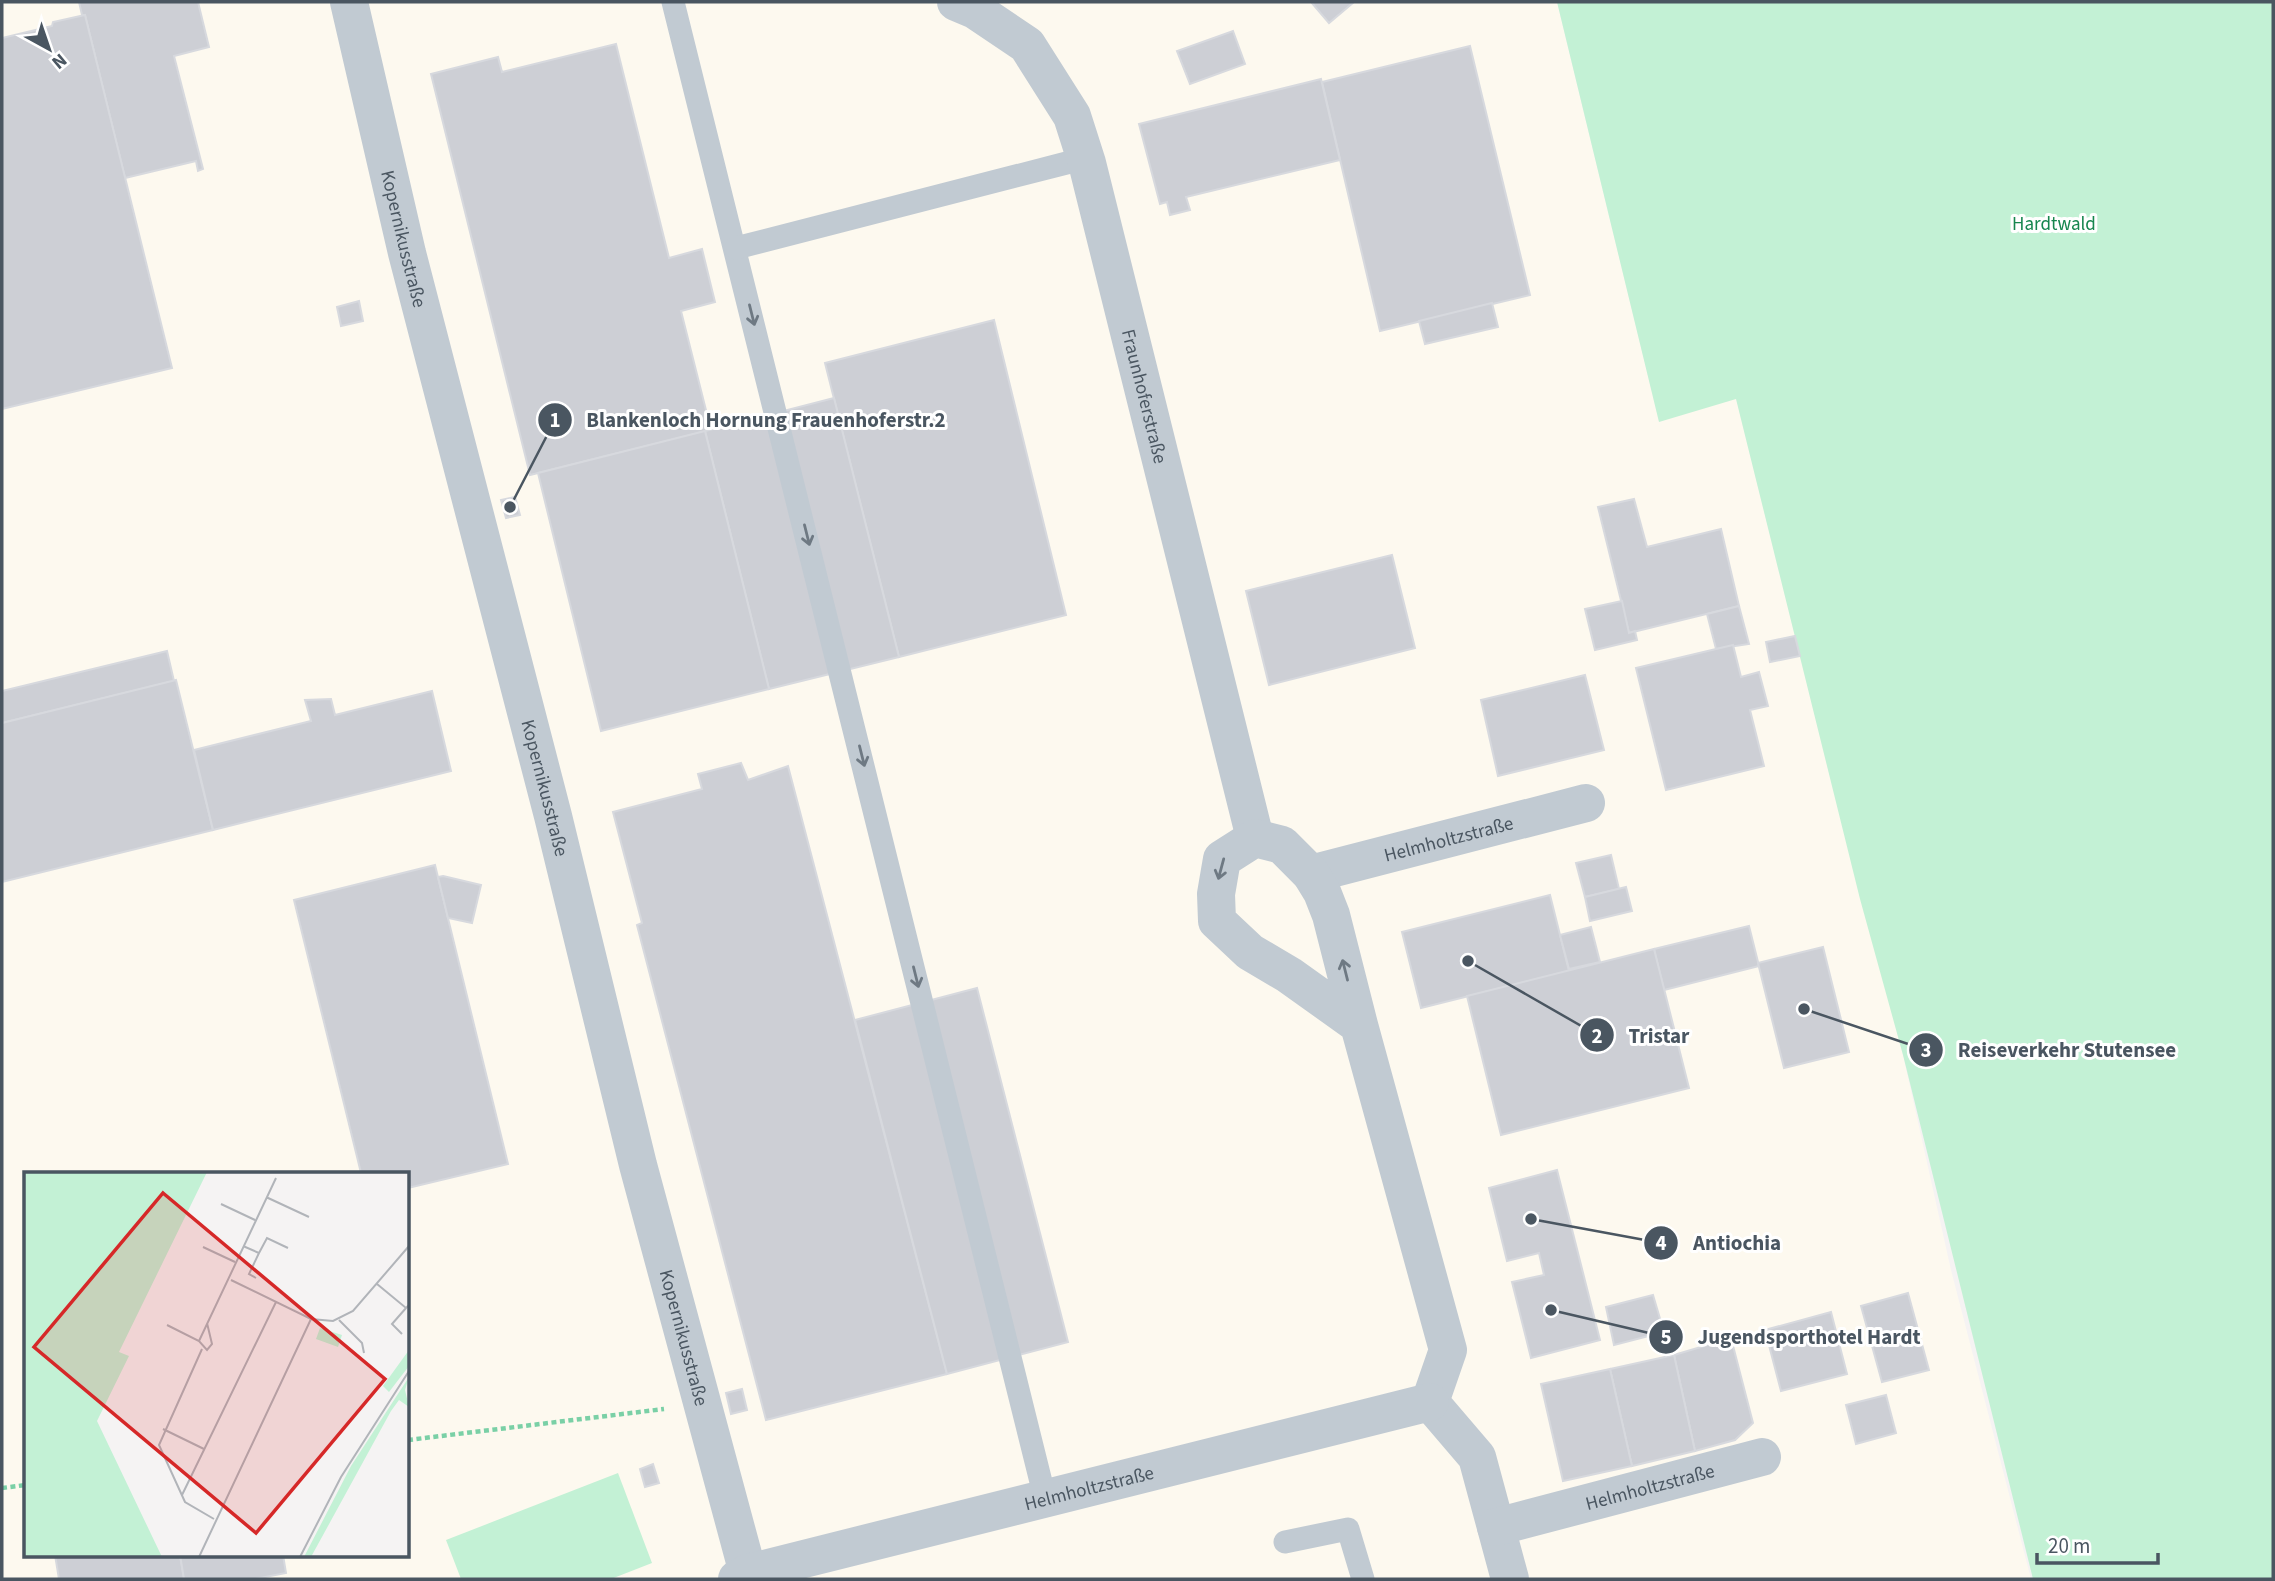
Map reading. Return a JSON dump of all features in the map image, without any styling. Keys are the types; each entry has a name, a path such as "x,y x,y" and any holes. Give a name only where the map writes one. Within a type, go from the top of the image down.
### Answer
{"street":[{"name":"Kopernikusstraße","path":"349,2 407,253 553,816 638,1165 702,1404 742,1576"},
{"name":"Fraunhoferstraße","path":"956,2 975,10 1027,46 1072,116 1086,158 1255,838"},
{"name":"Helmholtzstraße","path":"1311,874 1586,803"},
{"path":"1359,1025 1289,975 1250,952 1217,921 1216,894 1222,859 1255,838 1282,845 1311,874 1322,892 1331,915 1448,1350 1430,1402 1477,1457 1510,1579"},
{"name":"Helmholtzstraße","path":"742,1576 1430,1402"},
{"name":"Helmholtzstraße","path":"1496,1527 1762,1457"}],"lane":[{"path":"673,2 1045,1498"},
{"path":"736,248 1086,158"},
{"path":"1285,1542 1348,1529 1363,1579"}],"path":[{"path":"410,1440 702,1404"},
{"path":"2,1488 24,1485"}],"shaded area":[{"path":"2,2 1557,2 1659,421 1736,398 1903,1055 1951,1270 2031,1579 2,1579"}],"green space":[{"name":"Hardtwald","path":"1557,2 2273,2 2273,1579 2033,1579 1736,399 1659,422"},
{"path":"618,1473 652,1563 611,1579 461,1579 446,1540"}],"building":[{"path":"79,2 198,2 209,47 174,56 203,169 198,171 196,161 125,178 85,15 82,15"},
{"path":"1311,2 1354,2 1329,23"},
{"path":"85,15 172,368 2,409 2,38"},
{"path":"1233,31 1245,64 1190,84 1177,51"},
{"path":"616,44 669,258 702,249 715,302 681,311 711,430 530,475 431,74 498,57 502,72"},
{"path":"1470,46 1530,295 1380,331 1322,82"},
{"path":"1321,79 1340,160 1186,197 1190,210 1170,215 1167,202 1160,204 1139,124"},
{"path":"359,301 363,321 341,326 337,307"},
{"path":"1492,303 1498,327 1425,344 1419,321"},
{"path":"994,320 1066,615 899,657 825,363"},
{"path":"834,398 899,657 769,689 705,431"},
{"path":"705,431 769,689 601,731 538,473"},
{"path":"515,497 520,515 506,518 501,500"},
{"path":"1634,499 1647,547 1721,529 1739,606 1629,633 1598,507"},
{"path":"1392,555 1415,648 1269,685 1246,591"},
{"path":"1622,601 1629,633 1635,631 1637,640 1595,650 1585,609"},
{"path":"1739,606 1749,644 1716,649 1707,614"},
{"path":"1795,636 1800,656 1770,662 1766,642"},
{"path":"1733,645 1741,677 1759,672 1768,706 1750,710 1764,766 1666,790 1636,668"},
{"path":"167,651 174,681 2,723 2,691"},
{"path":"1585,675 1604,750 1498,776 1481,700"},
{"path":"176,680 213,830 2,882 2,723"},
{"path":"432,691 451,771 213,830 194,750 311,721 305,700 331,699 335,715"},
{"path":"741,763 748,780 788,766 947,1374 766,1420 637,925 642,923 613,812 702,789 698,774"},
{"path":"1611,855 1619,889 1585,897 1576,863"},
{"path":"435,865 508,1164 410,1188 410,1172 361,1172 294,900"},
{"path":"438,877 481,885 472,923 448,918"},
{"path":"1626,887 1632,911 1590,921 1585,897"},
{"path":"1550,895 1569,971 1421,1008 1402,932"},
{"path":"1749,926 1759,966 1664,990 1654,949"},
{"path":"1591,927 1600,962 1569,969 1560,935"},
{"path":"1823,947 1849,1052 1784,1068 1758,963"},
{"path":"1654,949 1689,1088 1501,1135 1467,996"},
{"path":"977,988 1068,1342 947,1374 855,1020"},
{"path":"1557,1170 1600,1340 1531,1358 1512,1282 1544,1275 1539,1253 1507,1261 1489,1188"},
{"path":"1908,1293 1929,1370 1882,1382 1861,1306"},
{"path":"1653,1295 1664,1332 1614,1345 1606,1307"},
{"path":"1831,1312 1847,1374 1781,1391 1765,1330"},
{"path":"1731,1338 1753,1423 1735,1440 1695,1451 1674,1355"},
{"path":"1674,1355 1695,1451 1632,1466 1610,1369"},
{"path":"1610,1369 1632,1466 1563,1481 1541,1384"},
{"path":"742,1389 747,1410 731,1414 726,1393"},
{"path":"1886,1395 1896,1433 1856,1444 1846,1405"},
{"path":"653,1464 659,1483 645,1487 640,1469"},
{"path":"55,1556 180,1556 184,1579 59,1579"},
{"path":"180,1556 283,1556 286,1573 255,1579 184,1579"}],"place":[{"name":"Blankenloch Hornung Frauenhoferstr.2","path":"510,507"},
{"name":"Tristar","path":"1468,961"},
{"name":"Reiseverkehr Stutensee","path":"1804,1009"},
{"name":"Antiochia","path":"1531,1219"},
{"name":"Jugendsporthotel Hardt","path":"1551,1310"}]}
